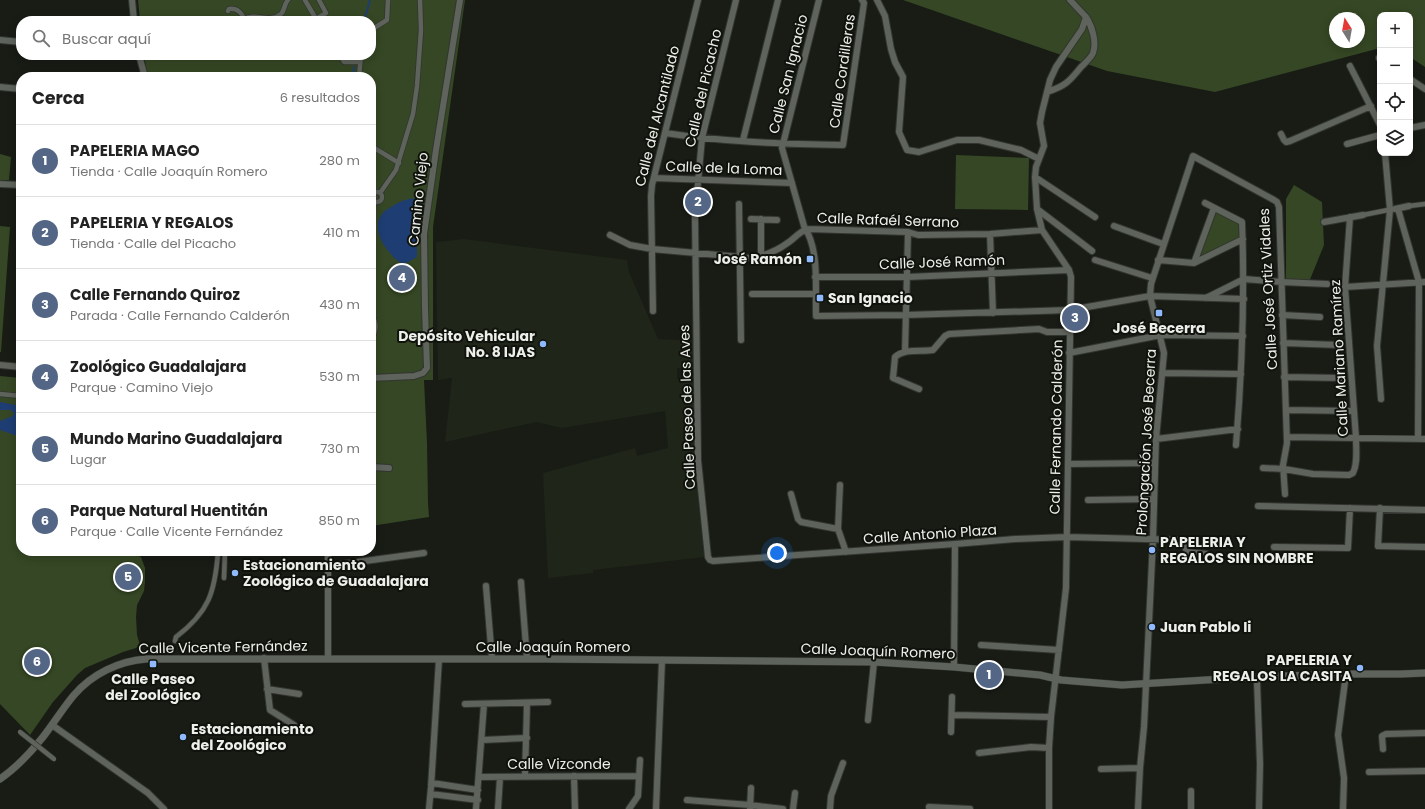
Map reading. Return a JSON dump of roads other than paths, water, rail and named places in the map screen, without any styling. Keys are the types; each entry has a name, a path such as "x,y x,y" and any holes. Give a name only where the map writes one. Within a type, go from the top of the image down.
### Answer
{"street":[{"path":"132,0 134,16"},
{"path":"278,16 283,12 285,3 288,0"},
{"path":"305,0 314,16"},
{"path":"319,0 326,13 321,16"},
{"path":"376,27 387,20 388,0"},
{"path":"376,192 380,193 396,170 413,114 417,86 421,30 420,0"},
{"name":"Camino Viejo","path":"376,378 414,376 423,373 428,368 425,309 424,234 460,0"},
{"name":"Calle del Alcantilado","path":"653,311 650,196 698,0"},
{"name":"Calle del Picacho","path":"696,253 695,216 702,138 736,0"},
{"path":"743,140 778,0"},
{"name":"Calle San Ignacio","path":"819,0 782,148 804,226 811,238 814,250 816,316 905,315"},
{"name":"Calle Cordilleras","path":"784,144 843,145 864,3 862,0"},
{"path":"877,0 885,16 895,62 903,77 899,132 907,150 919,152 957,140 980,140 1021,150 1039,160"},
{"path":"1047,92 1063,87 1072,79 1093,54 1095,44 1090,23 1070,0"},
{"path":"228,11 229,9 234,8 241,13 242,16"},
{"name":"Calle Fernando Calderón","path":"1049,809 1049,748 1066,588 1071,277 1069,270 1042,230 1037,209 1035,177 1036,167 1044,146 1040,123 1050,80 1056,67 1082,29 1086,17"},
{"path":"0,40 16,42"},
{"path":"140,60 144,72"},
{"path":"343,60 344,62 359,62 359,72"},
{"path":"1350,66 1378,120"},
{"path":"1413,81 1425,89"},
{"path":"0,87 16,89"},
{"path":"1281,134 1286,142 1290,141 1371,106"},
{"path":"1413,127 1425,124"},
{"path":"665,133 702,138 784,144"},
{"path":"1347,144 1377,136"},
{"path":"376,149 399,163"},
{"name":"Prolongación José Becerra","path":"1138,809 1144,728 1153,539 1154,462 1164,353 1150,296 1151,284 1193,156"},
{"name":"Calle José Ortiz Vidales","path":"1193,156 1277,202 1287,437 1284,469 1286,494"},
{"path":"1381,399 1377,346 1389,210 1385,156"},
{"path":"1035,177 1095,217"},
{"name":"Calle de la Loma","path":"654,178 792,183"},
{"path":"0,184 16,185"},
{"path":"1205,203 1242,222 1244,299 1236,445"},
{"path":"739,204 741,340"},
{"path":"1324,222 1425,204"},
{"path":"1194,263 1214,208"},
{"path":"1037,209 1092,251"},
{"path":"1398,209 1422,282 1422,354 1418,406 1418,439"},
{"name":"Calle Mariano Ramírez","path":"1284,469 1313,474 1349,475 1353,473 1356,461 1356,438 1345,287 1350,217"},
{"path":"750,219 777,220"},
{"path":"761,220 761,256"},
{"path":"1114,226 1164,244"},
{"name":"Calle Rafaél Serrano","path":"610,235 630,245 652,249 740,257 761,256 782,248 802,232 807,230 908,232 918,235 990,234 1042,230"},
{"path":"905,352 908,232"},
{"path":"990,234 993,313"},
{"path":"1158,260 1194,263 1243,239"},
{"name":"Calle Paseo de las Aves","path":"696,253 698,460 708,557 710,560"},
{"path":"1095,260 1152,278"},
{"name":"Calle José Ramón","path":"815,277 907,277 1069,270"},
{"path":"1205,298 1244,279 1327,284"},
{"path":"1345,287 1422,282"},
{"path":"752,294 816,294"},
{"path":"905,315 1070,310 1150,296 1244,299"},
{"path":"1282,315 1320,317"},
{"path":"919,389 893,378 895,357 898,354 905,352 933,350 948,334 1039,329 1047,332 1070,332"},
{"path":"1069,353 1160,335 1243,336"},
{"path":"1283,343 1339,345"},
{"path":"0,365 16,367"},
{"path":"1162,373 1241,374"},
{"path":"1284,376 1341,378"},
{"path":"0,394 16,396"},
{"path":"1418,406 1425,406"},
{"path":"1286,410 1354,411"},
{"path":"1156,438 1238,429"},
{"path":"1287,437 1425,439"},
{"path":"1068,464 1154,462"},
{"path":"376,467 389,468"},
{"path":"1263,468 1284,469"},
{"path":"840,485 838,529 846,552"},
{"path":"791,494 798,519 801,522 838,529"},
{"path":"1088,500 1154,499"},
{"path":"1258,506 1425,510"},
{"path":"1274,547 1348,548 1350,508"},
{"path":"1380,508 1378,546 1425,547"},
{"name":"Calle Antonio Plaza","path":"710,560 846,552 1015,539 1067,537 1183,540 1187,552 1206,554"},
{"path":"954,544 954,666"},
{"path":"328,566 424,553"},
{"path":"175,641 176,637 203,611 216,577 217,556"},
{"path":"224,578 225,556"},
{"path":"328,556 328,659"},
{"path":"521,582 527,659"},
{"path":"486,586 492,659"},
{"path":"981,645 1059,650"},
{"path":"264,658 270,710 294,725"},
{"name":"Calle Vicente Fernández","path":"0,779 9,773 43,737 75,694 88,682 111,668 141,659 328,659"},
{"name":"Calle Joaquín Romero","path":"328,659 874,662 954,666 1040,675 1056,679 1122,685 1146,685 1256,677 1425,673"},
{"path":"428,809 432,783 439,659"},
{"path":"656,809 662,660"},
{"path":"868,720 874,662"},
{"path":"1343,809 1344,778 1338,735 1346,674"},
{"path":"1256,677 1260,764 1260,809"},
{"path":"267,689 299,694"},
{"path":"951,732 952,697"},
{"path":"525,776 527,702"},
{"path":"464,704 548,702"},
{"path":"476,809 478,800 484,704"},
{"path":"952,715 1052,717"},
{"path":"52,724 148,793 164,809"},
{"path":"20,732 54,759"},
{"path":"1383,749 1382,736 1386,734 1425,734"},
{"path":"482,740 527,738"},
{"path":"979,753 1031,747 1049,748"},
{"path":"629,809 638,796 640,760"},
{"path":"830,809 831,796 843,763"},
{"path":"1101,769 1140,768"},
{"path":"1370,772 1425,771"},
{"path":"574,776 575,809"},
{"name":"Calle Vizconde","path":"479,777 639,776"},
{"path":"498,809 500,777"},
{"path":"432,783 478,790"},
{"path":"447,797 449,786"},
{"path":"750,807 751,788"},
{"path":"1191,791 1191,809"},
{"path":"793,809 795,793"},
{"path":"431,794 478,800"},
{"path":"687,800 783,809"},
{"path":"929,807 970,809"}],"water":[{"path":"418,198 421,201 417,227 417,257 404,264 395,258 383,243 378,232 379,220 381,215 386,210 394,205 406,200"},
{"path":"0,402 16,405 16,435 0,430 0,421 13,416 14,413 11,410 0,410"}],"waterway":[{"path":"365,16 370,0"},
{"path":"354,67 354,72"}],"place":[{"name":"PAPELERIA Y REGALOS","path":"698,202"},
{"name":"José Ramón","path":"810,259"},
{"name":"Zoológico Guadalajara","path":"402,278"},
{"name":"San Ignacio","path":"820,298"},
{"name":"José Becerra","path":"1159,313"},
{"name":"Calle Fernando Quiroz","path":"1075,318"},
{"name":"Depósito Vehicular No. 8 IJAS","path":"543,344"},
{"name":"PAPELERIA Y REGALOS SIN NOMBRE","path":"1152,550"},
{"name":"Estacionamiento Zoológico de Guadalajara","path":"235,573"},
{"name":"Mundo Marino Guadalajara","path":"128,577"},
{"name":"Juan Pablo Ii","path":"1152,627"},
{"name":"Parque Natural Huentitán","path":"37,662"},
{"name":"Calle Paseo del Zoológico","path":"153,664"},
{"name":"PAPELERIA Y REGALOS LA CASITA","path":"1360,668"},
{"name":"PAPELERIA MAGO","path":"989,675"},
{"name":"Estacionamiento del Zoológico","path":"183,737"}]}
